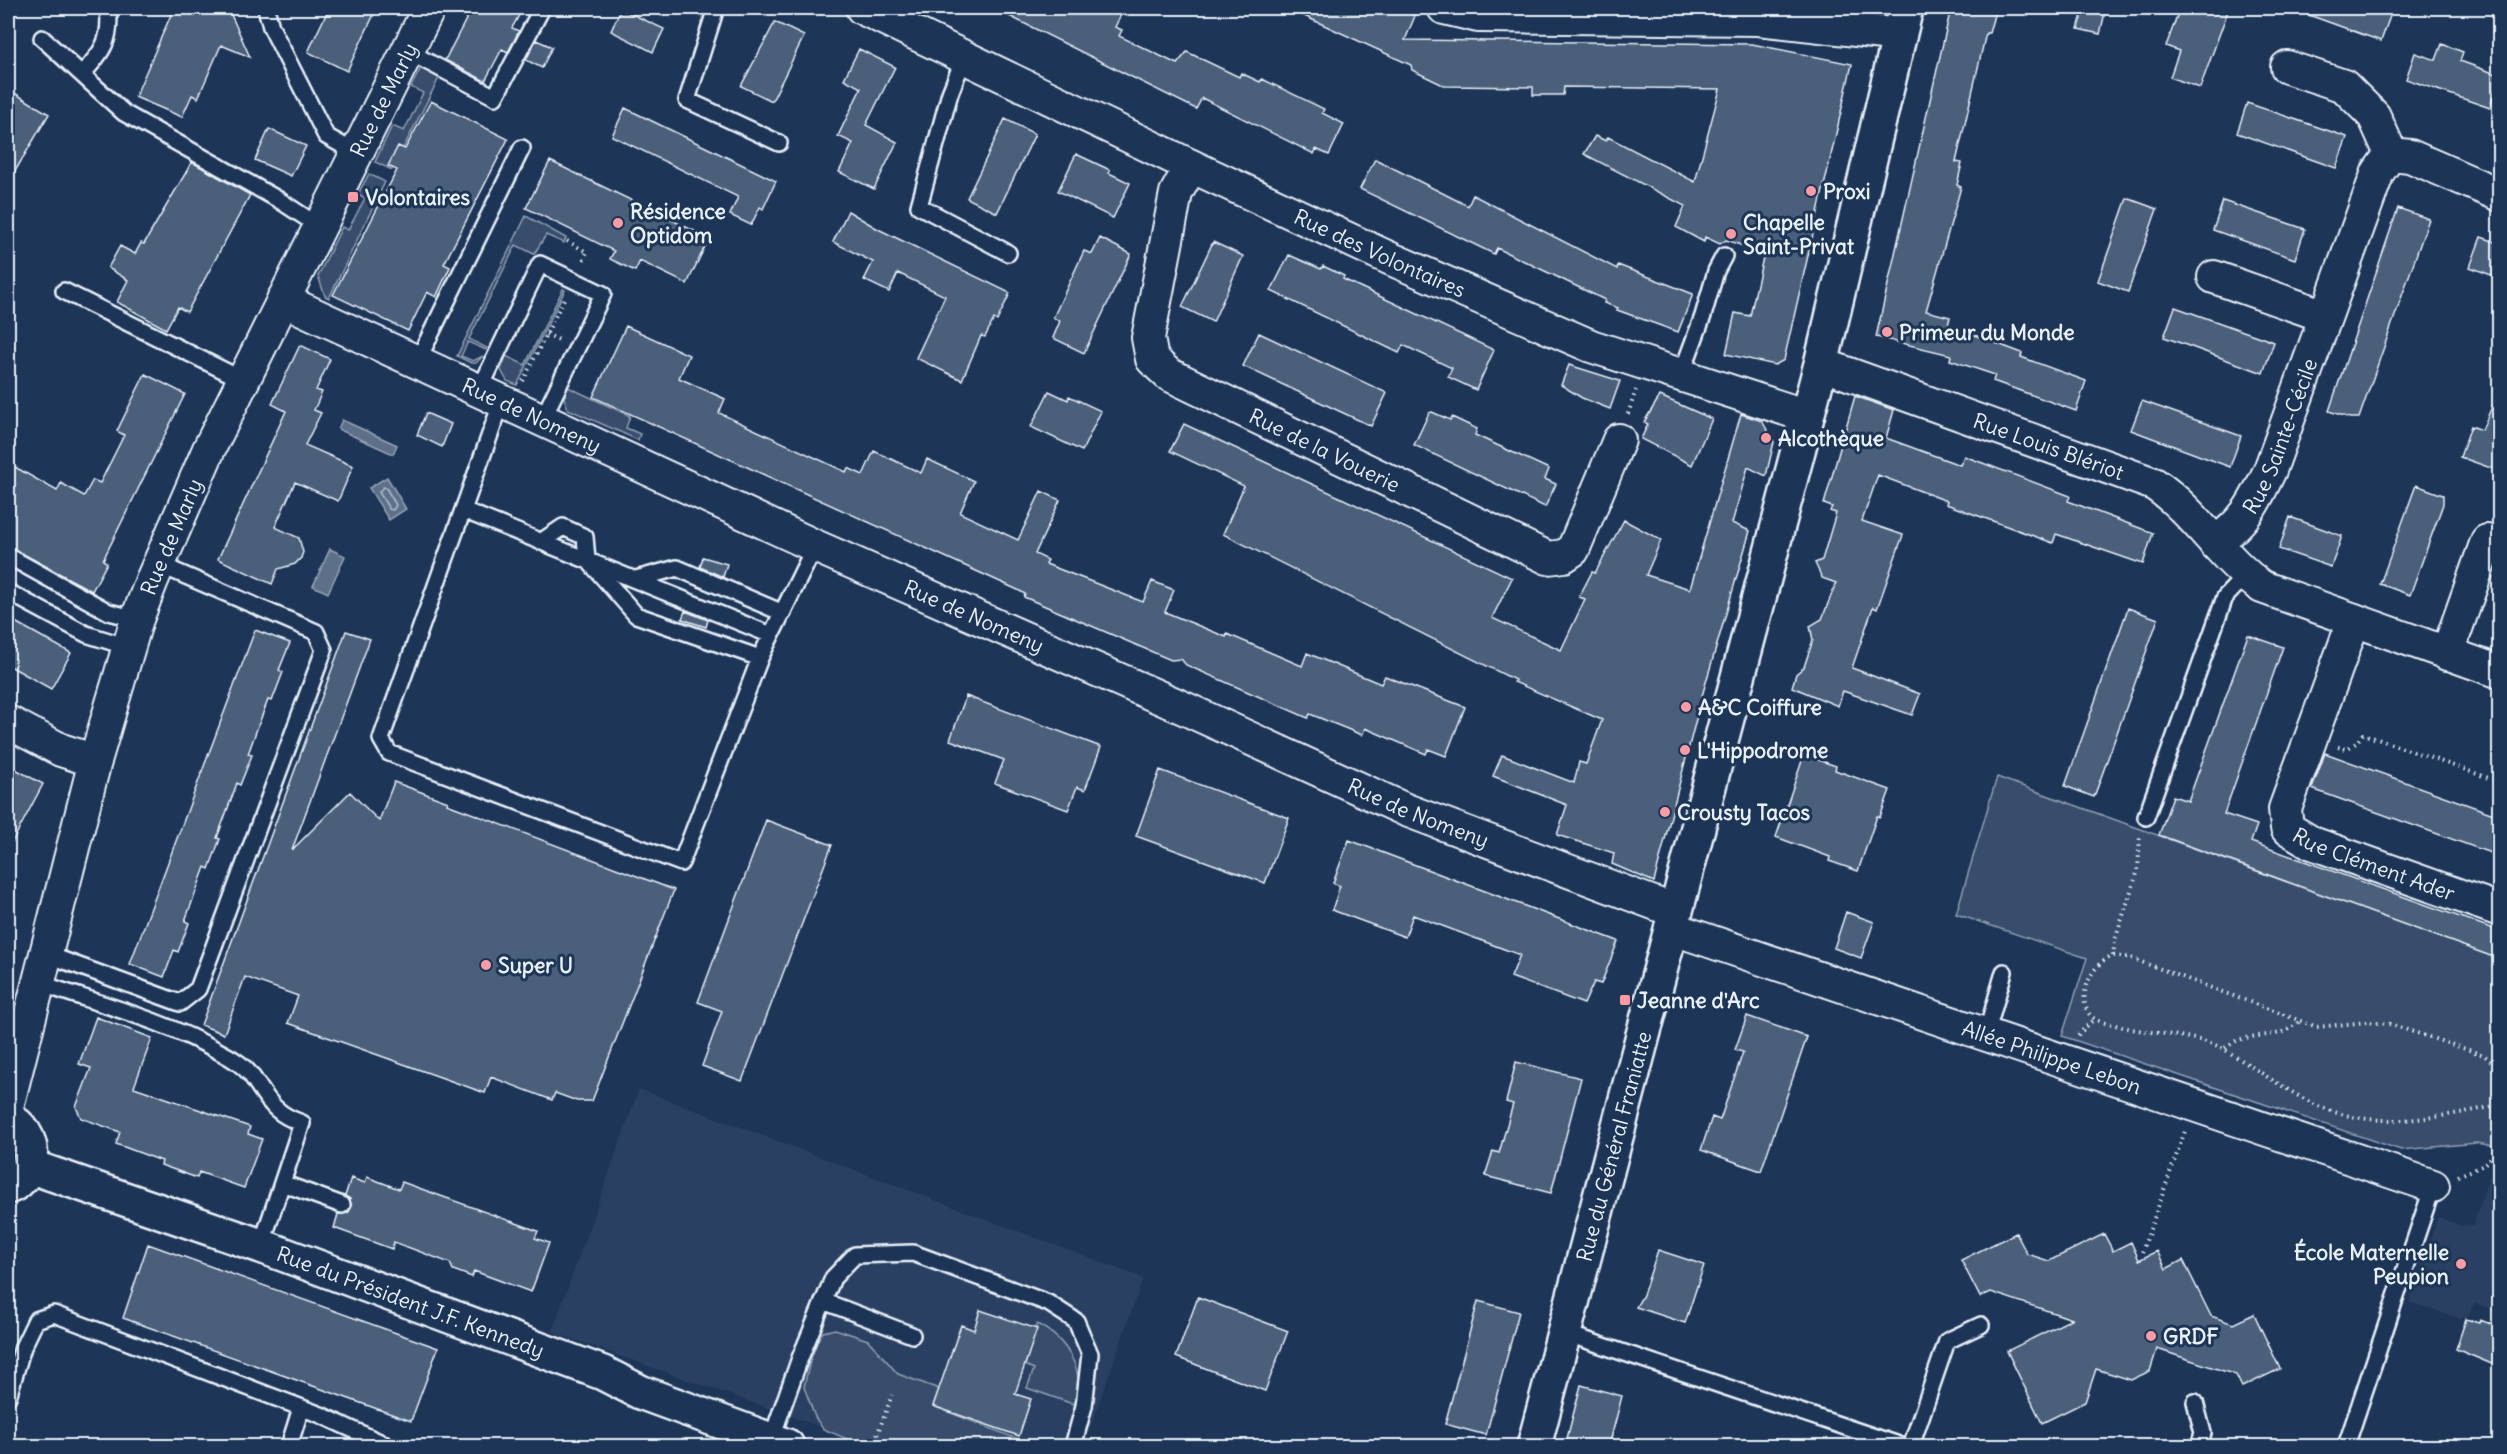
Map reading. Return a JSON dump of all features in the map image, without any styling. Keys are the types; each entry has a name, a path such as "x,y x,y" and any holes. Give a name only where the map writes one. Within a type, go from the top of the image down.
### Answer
{"main road":[{"name":"Rue du Général Franiatte","path":"1534,1446 1821,364 1903,21"},
{"path":"8,1119 17,1123 27,1135 32,1150 18,1176"},
{"name":"Rue du Président J.F. Kennedy","path":"18,1176 261,1246 594,1370 640,1392 779,1443"}],"street":[{"name":"Rue de Marly","path":"8,1103 95,760 133,633 158,564 209,449 429,8"},
{"name":"Rue des Volontaires","path":"862,8 1399,263 1591,346 1807,416"},
{"path":"1444,8 1478,16 1903,21"},
{"path":"2287,67 2344,86 2374,116 2391,154 2410,156 2499,195"},
{"name":"Rue Sainte-Cécile","path":"2215,543 2240,524 2255,503 2270,470 2378,172 2391,154"},
{"name":"Rue de la Vouerie","path":"1191,166 1176,193 1148,338 1152,359 1168,374 1548,558 1564,556 1573,550 1619,440"},
{"path":"2214,277 2325,316"},
{"name":"Rue de Nomeny","path":"283,300 815,546 1186,708 1406,810 1673,919"},
{"name":"Rue Louis Blériot","path":"1821,364 2154,484 2173,496 2246,575 2262,587 2499,672"},
{"path":"2447,654 2487,541"},
{"name":"Rue Clément Ader","path":"2354,620 2285,809 2288,828 2312,843 2499,910"},
{"path":"8,722 61,750 95,760"},
{"name":"Allée Philippe Lebon","path":"1673,919 1986,1035 2433,1186"}],"lane":[{"path":"82,74 99,56 108,39 108,8"},
{"path":"266,8 271,27 326,136 356,153"},
{"path":"408,51 495,97 542,8"},
{"path":"716,8 687,100 779,142"},
{"path":"42,38 124,112 279,200 320,227"},
{"path":"964,58 950,93 919,206 1008,253"},
{"path":"417,362 522,148"},
{"path":"1695,380 1703,316 1716,271 1724,256"},
{"path":"542,420 603,294 540,264 463,510 381,739 389,753 681,862 759,658 815,546"},
{"path":"64,291 243,380"},
{"path":"463,510 771,635"},
{"path":"542,541 564,527 585,537 587,559 636,615 759,658"},
{"path":"8,556 109,612 133,633"},
{"path":"43,968 180,1003 198,989 324,650 316,632 158,564"},
{"path":"636,579 677,568 783,613"},
{"path":"2146,818 2225,597 2246,575"},
{"path":"8,592 87,634 133,633"},
{"path":"43,968 189,1035 236,1061 250,1073 272,1107 291,1120 302,1123 261,1246"},
{"path":"1986,1035 2004,972"},
{"path":"282,1183 342,1205"},
{"path":"2346,1446 2433,1186"},
{"path":"779,1443 823,1301 833,1278 855,1255 913,1253 1048,1303 1076,1321 1090,1354 1084,1406 1073,1446"},
{"path":"823,1301 912,1335"},
{"path":"8,1397 23,1347 36,1320 54,1314 301,1408 385,1446"},
{"path":"1911,1446 1947,1341 1981,1325"},
{"path":"1565,1333 1902,1446"},
{"path":"2195,1402 2203,1433 2199,1446"},
{"path":"289,1446 301,1408"}],"path":[{"path":"497,399 573,280 587,252 567,241"},
{"path":"1619,440 1645,364"},
{"path":"2311,737 2347,749 2363,734 2499,782"},
{"path":"2113,956 2115,940 2138,870 2140,835 2146,818"},
{"path":"2499,1069 2484,1055 2389,1024 2367,1022 2337,1027 2317,1027 2131,957 2113,956 2103,962 2087,982 2084,997 2087,1009 2094,1018 2130,1030 2199,1040 2225,1048 2309,1101 2351,1117 2396,1121 2448,1116 2499,1105"},
{"path":"2225,1048 2241,1039 2266,1037 2288,1031 2300,1021"},
{"path":"2142,1252 2194,1105"},
{"path":"2433,1186 2482,1166 2499,1149"},
{"path":"873,1446 891,1395"}],"shaded area":[{"path":"421,68 439,78 392,170 375,162 392,126 404,131 423,93 411,87"},
{"path":"369,174 385,182 329,298 325,296 318,276 342,227 348,230 365,198 358,194"},
{"path":"526,216 566,238 564,243 546,235 534,254 516,245 469,339 487,348 486,350 468,342 461,356 473,361 483,356 476,363 471,363 457,356"},
{"path":"563,289 565,290 517,385 507,381 501,370 506,356 525,365"},
{"path":"568,387 630,416 626,428 640,434 638,440 568,409 564,398"},
{"path":"1997,777 2499,959 2499,1147 2477,1143 2401,1150 2062,1036 2087,958 1956,914"},
{"path":"639,1089 1143,1278 1084,1446 875,1446 552,1332"},
{"name":"École Maternelle Peupion","path":"2499,1162 2499,1311 2474,1303 2469,1315 2461,1319 2409,1302 2438,1217 2459,1225 2473,1226 2489,1176"},
{"path":"1037,1324 1057,1338 1072,1357 1078,1380 1073,1404 1027,1388 1034,1369 1025,1365"},
{"path":"835,1329 868,1340 898,1374 939,1389 933,1406 1030,1444 1029,1446 864,1446 823,1429 815,1417 804,1387 810,1361 820,1335"}],"water":[{"path":"342,420 397,445 393,454 338,429"},
{"path":"387,477 406,509 389,520 369,488"},
{"path":"330,549 345,556 328,593 313,586"}],"building":[{"path":"174,8 228,8 250,57 221,45 198,98 192,95 182,117 135,97"},
{"path":"329,8 377,8 347,71 308,52"},
{"path":"472,8 523,8 512,28 519,31 508,52 502,49 485,81 445,60"},
{"path":"993,8 1124,8 1115,27 1122,30 1119,36 1177,64 1187,52 1239,77 1241,73 1260,82 1262,79 1324,109 1322,113 1344,124 1329,155 1316,149 1314,154 1202,98 1196,109"},
{"path":"1287,8 1397,8 1415,16 1405,40 1752,44 1852,64 1784,360 1775,365 1726,354 1735,313 1750,316 1764,253 1726,240 1720,244 1705,237 1704,242 1676,227 1685,206 1584,154 1595,136 1606,141 1608,137 1695,182 1720,89 1564,87 1563,95 1533,95 1533,87 1445,86 1412,70 1411,65"},
{"path":"1951,8 1996,8 1989,33 1986,33 1956,162 1962,163 1957,185 1961,187 1926,311 1950,317 1948,325 2022,353 2021,357 2086,381 2076,411 1993,381 1995,375 1950,360 1951,355 1876,337"},
{"path":"2084,8 2106,8 2100,34 2078,29"},
{"path":"2180,8 2229,8 2200,88 2170,77 2179,51 2166,46"},
{"path":"2296,8 2393,8 2381,41 2295,10"},
{"path":"621,9 664,29 653,52 611,31"},
{"path":"775,22 804,36 772,101 741,86"},
{"path":"536,40 552,47 542,68 526,60"},
{"path":"2442,44 2463,52 2460,61 2499,75 2490,108 2406,79 2415,53 2436,60"},
{"path":"859,49 895,67 866,125 897,142 874,189 839,172 853,143 838,136 861,88 844,79"},
{"path":"8,89 49,114 8,183"},
{"path":"431,101 508,139 444,264 450,267 436,297 427,292 408,331 333,295 397,170 388,166 398,146 405,149"},
{"path":"2247,103 2347,137 2336,168 2237,133"},
{"path":"625,108 776,181 763,209 760,207 751,225 730,215 738,197 612,136"},
{"path":"1005,119 1035,134 997,213 967,198"},
{"path":"269,129 306,146 291,176 255,160"},
{"path":"1076,154 1110,170 1109,173 1130,183 1113,218 1058,191"},
{"path":"1375,159 1468,206 1473,195 1617,269 1618,265 1693,294 1678,332 1617,310 1618,308 1604,303 1605,300 1497,248 1494,254 1360,189"},
{"name":"Résidence Optidom","path":"550,161 709,238 687,284 640,261 635,271 610,259 614,251 526,208"},
{"path":"192,162 250,195 187,312 178,307 166,329 117,302 128,280 108,268 120,246 135,254 141,243 144,244"},
{"path":"2127,198 2157,209 2128,292 2098,281"},
{"path":"2223,201 2305,229 2295,259 2213,230"},
{"path":"2398,208 2429,219 2359,418 2350,418 2329,411"},
{"path":"848,211 878,229 1010,293 997,321 994,319 985,337 981,336 962,380 916,358 945,296 898,273 889,292 864,280 873,262 833,242"},
{"path":"2481,237 2499,243 2499,278 2470,267"},
{"path":"1100,238 1131,254 1084,353 1053,338 1060,321 1053,318 1084,251 1092,254"},
{"path":"1213,242 1243,256 1213,322 1182,307"},
{"path":"1289,255 1321,269 1323,266 1344,276 1343,279 1494,350 1476,390 1448,377 1452,368 1403,345 1399,353 1271,291"},
{"path":"2175,307 2274,342 2263,373 2164,337"},
{"path":"626,326 689,355 679,378 725,399 719,413 846,472 848,468 863,475 874,451 921,473 927,459 974,481 960,513 1018,540 1041,491 1060,500 1035,554 1048,560 1046,564 1143,602 1152,581 1174,590 1165,612 1226,637 1227,634 1302,666 1307,653 1381,684 1385,676 1465,707 1446,756 1428,749 1426,754 1365,728 1362,735 1310,714 1308,718 1186,665 1181,659 1171,660 1024,597 1025,594 1018,590 593,397"},
{"path":"1259,333 1387,393 1371,426 1243,366"},
{"path":"300,345 330,359 316,390 322,392 314,410 321,413 305,445 353,466 338,501 295,482 275,527 299,538 303,552 295,564 278,569 272,584 218,559 286,411 272,404"},
{"path":"1569,365 1620,381 1610,409 1582,398 1561,385"},
{"path":"145,374 185,394 103,560 107,563 92,591 8,546 8,463 57,491 61,483 84,496 93,480 100,483 124,435 117,431"},
{"path":"2499,390 2499,471 2460,457 2471,426 2482,430"},
{"path":"1049,391 1068,400 1069,396 1101,411 1082,451 1031,427"},
{"path":"1660,396 1712,419 1692,465 1641,439 1648,424 1644,422"},
{"path":"1855,396 1894,410 1886,438 1960,465 1964,456 2070,496 2068,501 2153,533 2143,564 2056,534 2053,543 1946,504 1947,501 1878,475 1862,521 1903,535 1877,609 1873,607 1852,668 1920,694 1912,715 1843,691 1838,706 1792,687 1796,674 1804,667 1813,640 1810,626 1822,619 1836,583 1822,578 1815,563 1822,560 1836,513 1830,511 1832,507 1824,504"},
{"path":"2142,401 2241,436 2230,467 2131,430"},
{"path":"1432,412 1450,420 1452,417 1477,429 1475,435 1549,469 1545,479 1556,484 1545,507 1414,445 1429,413"},
{"path":"426,413 451,424 442,447 417,435"},
{"path":"1741,414 1762,421 1774,442 1766,476 1748,467 1732,523 1750,531 1702,696 1654,882 1612,864 1614,853 1557,835 1567,805 1493,776 1502,755 1574,783 1579,762 1586,764 1602,720 1514,682 1515,680 1223,534 1244,486 1170,451 1184,424 1512,578 1492,618 1561,650 1585,599 1579,597 1624,520 1661,540 1646,575 1690,589"},
{"path":"2416,485 2443,495 2443,504 2410,595 2380,584"},
{"path":"2290,517 2342,536 2331,567 2279,549"},
{"path":"703,557 727,564 723,577 700,567"},
{"path":"2128,608 2158,619 2094,797 2065,786"},
{"path":"685,611 708,620 706,627 682,619"},
{"path":"8,618 71,653 51,689 8,665"},
{"path":"255,630 290,643 279,670 283,672 272,701 268,700 258,726 248,754 252,755 240,785 237,783 217,838 220,839 209,869 205,867 185,921 189,923 178,952 174,950 164,977 130,964"},
{"name":"Super U","path":"346,631 370,639 292,850 350,792 379,821 394,782 674,890 592,1101 577,1101 555,1093 552,1100 491,1077 485,1093 288,1023 298,996 245,977 224,1034 201,1025"},
{"path":"2248,635 2283,647 2224,814 2257,825 2251,842 2499,931 2499,959 2159,835 2173,796 2188,801"},
{"path":"966,696 1101,747 1085,790 1077,787 1068,810 995,783 1004,760 950,740"},
{"path":"2325,753 2499,816 2499,856 2312,789"},
{"path":"1804,755 1836,766 1835,770 1890,790 1880,817 1877,816 1858,871 1829,861 1830,857 1776,837"},
{"path":"8,765 43,784 8,850"},
{"path":"1160,770 1289,818 1265,883 1136,836"},
{"path":"766,820 832,845 742,1081 702,1066 722,1011 698,1002"},
{"path":"1349,840 1618,941 1601,984 1594,982 1584,1004 1511,977 1520,955 1413,915 1405,937 1332,910 1340,886 1333,883"},
{"path":"1846,912 1874,922 1861,958 1834,948"},
{"path":"1747,1016 1807,1037 1761,1171 1701,1150 1712,1117 1720,1120 1743,1052 1735,1050"},
{"path":"96,1017 152,1038 134,1087 250,1127 248,1134 262,1139 244,1188 199,1172 197,1178 161,1165 162,1161 116,1144 120,1132 81,1118 76,1107 91,1068 79,1064"},
{"path":"1516,1062 1581,1078 1551,1193 1485,1176 1493,1151 1499,1153 1513,1104 1506,1102"},
{"path":"367,1177 399,1189 402,1182 538,1231 535,1238 549,1243 531,1292 474,1271 472,1277 453,1270 450,1263 394,1242 392,1249 334,1228 338,1214 348,1213 351,1208 350,1199 345,1196 351,1178 365,1183"},
{"name":"GRDF","path":"2016,1233 2027,1254 2049,1261 2104,1234 2113,1251 2131,1242 2139,1260 2157,1251 2166,1269 2183,1260 2211,1316 2233,1324 2254,1314 2280,1369 2242,1387 2236,1375 2157,1349 2150,1371 2131,1380 2096,1369 2085,1402 2042,1423 2007,1351 2072,1319 1991,1292 1980,1297 1961,1260"},
{"path":"148,1244 438,1348 411,1421 123,1318"},
{"path":"1658,1250 1704,1265 1685,1323 1636,1307 1643,1295"},
{"path":"1198,1297 1288,1331 1265,1391 1176,1357"},
{"path":"1478,1301 1519,1312 1486,1435 1445,1424"},
{"path":"980,1310 1037,1329 1015,1394 1031,1399 1019,1436 933,1406 961,1325 974,1330"},
{"path":"2466,1319 2479,1323 2480,1320 2499,1327 2499,1367 2456,1349"},
{"path":"1581,1385 1622,1396 1609,1446 1565,1446"}],"place":[{"name":"Proxi","path":"1811,191"},
{"name":"Volontaires","path":"353,197"},
{"name":"Résidence Optidom","path":"618,223"},
{"name":"Chapelle Saint-Privat","path":"1731,234"},
{"name":"Primeur du Monde","path":"1887,332"},
{"name":"Alcothèque","path":"1766,438"},
{"name":"A&C Coiffure","path":"1686,707"},
{"name":"L'Hippodrome","path":"1685,750"},
{"name":"Crousty Tacos","path":"1665,812"},
{"name":"Super U","path":"486,965"},
{"name":"Jeanne d'Arc","path":"1625,1000"},
{"name":"École Maternelle Peupion","path":"2461,1264"},
{"name":"GRDF","path":"2151,1336"}]}
